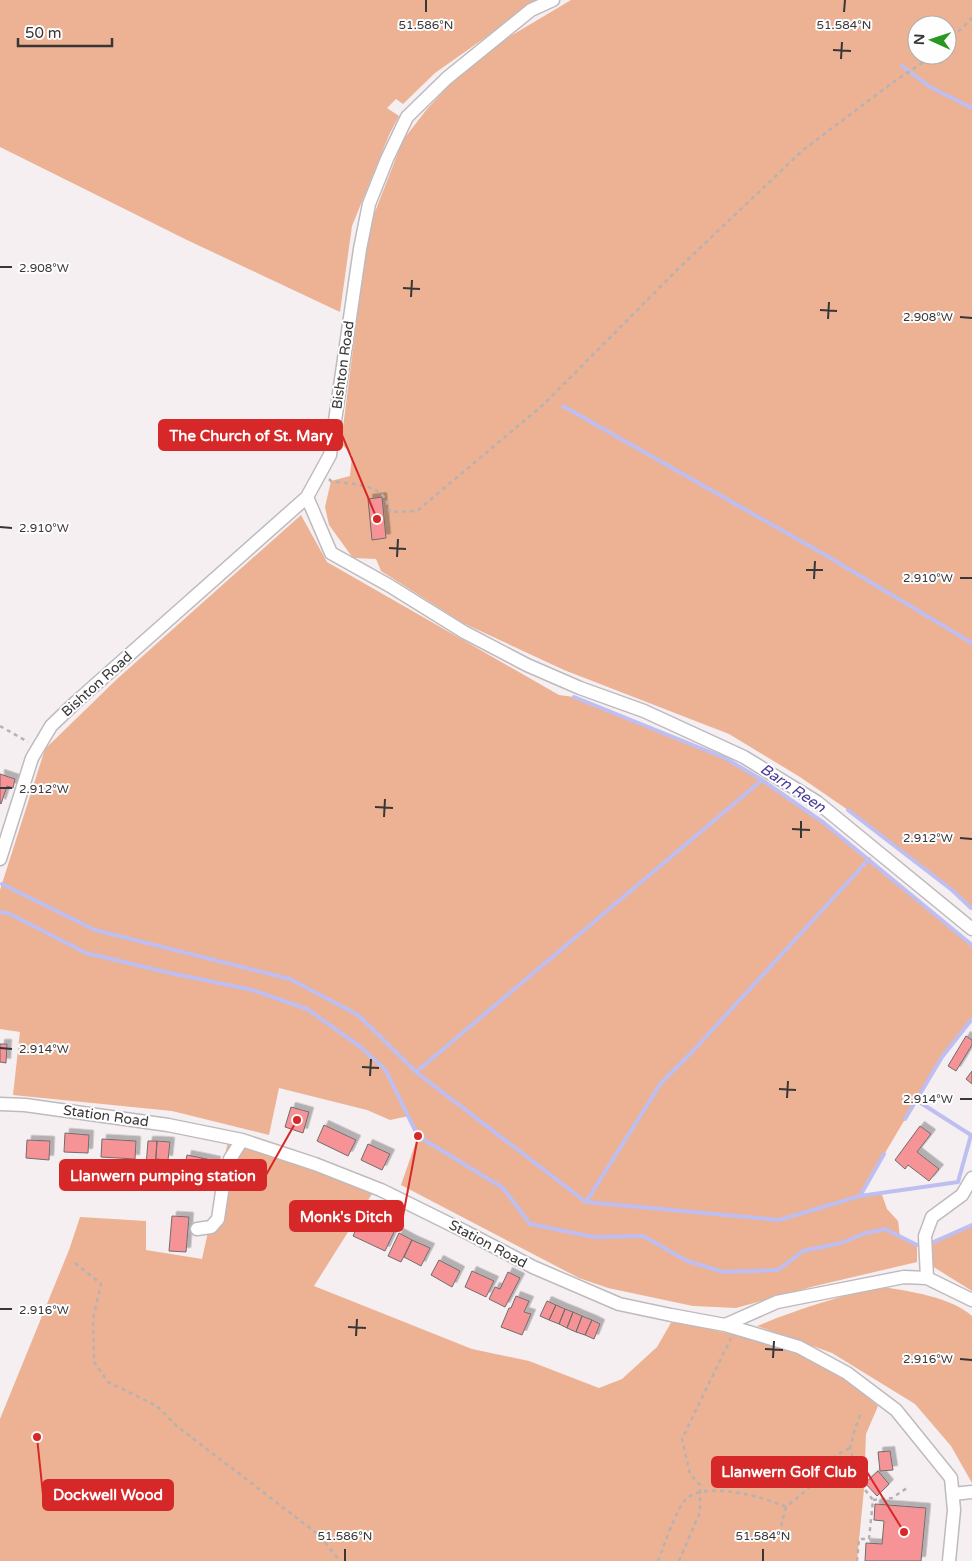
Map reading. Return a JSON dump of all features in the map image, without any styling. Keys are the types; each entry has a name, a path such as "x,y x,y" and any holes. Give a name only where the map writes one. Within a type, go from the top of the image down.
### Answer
{"street":[{"name":"Bishton Road","path":"0,859 32,758 51,726 76,701 307,497 330,455 360,249 370,204 387,159 407,117 447,78 531,10 553,0"},
{"path":"307,497 330,553 390,586 464,632 527,665 580,688 644,711 744,756 817,802 972,928"},
{"name":"Station Road","path":"0,1104 25,1105 168,1125 242,1140 315,1164 380,1190 533,1267 619,1304 730,1326 799,1347 847,1373 896,1410 952,1478 954,1510 949,1561"},
{"path":"198,1229 210,1227 218,1219 223,1185 230,1159 242,1140"},
{"path":"927,1278 925,1236 932,1217 962,1195 972,1178"},
{"path":"730,1326 777,1302 904,1277 927,1278 972,1300"},
{"path":"953,1494 972,1492"}],"path":[{"path":"957,33 972,18"},
{"path":"321,471 331,481 377,490 385,497 390,512 417,511 544,404 680,267 803,150 919,65"},
{"path":"0,726 37,748"},
{"path":"75,1263 101,1284 94,1319 94,1362 108,1382 157,1406 178,1427 319,1535 340,1561"},
{"path":"679,1561 700,1512 700,1485 690,1474 682,1439 730,1326"},
{"path":"857,1561 859,1538 869,1539 873,1500 859,1482 850,1448 861,1413"},
{"path":"779,1534 786,1508 823,1476 836,1455 850,1448"},
{"path":"873,1500 892,1498 907,1488"},
{"path":"658,1561 672,1525 686,1500 700,1492 727,1491 776,1502 786,1508"}],"shaded area":[{"path":"0,0 542,0 524,10 435,73 403,104 396,99 387,108 399,116 389,135 352,226 340,312 187,240 0,147"},
{"path":"571,0 972,0 972,909 952,890 848,810 800,777 729,734 564,670 463,623 381,571 376,559 353,558 329,525 325,507 331,481 350,476 352,455 341,443 366,249 373,217 403,140 427,109 462,72 507,38"},
{"path":"301,515 327,562 559,695 574,697 725,758 762,780 824,823 972,945 972,1019 942,1057 860,1195 881,1192 887,1209 898,1221 900,1237 917,1245 917,1262 815,1286 736,1308 693,1306 608,1288 579,1278 401,1185 418,1136 409,1116 390,1120 367,1110 279,1088 269,1135 172,1111 13,1095 20,1032 0,1029 0,890 45,749 117,679"},
{"path":"229,1137 372,1194 314,1286 472,1349 529,1361 599,1388 622,1379 657,1347 672,1321 736,1335 780,1348 801,1355 845,1377 878,1406 866,1434 864,1489 857,1561 0,1561 0,1419 69,1250 80,1217 146,1221 146,1250 202,1259"},
{"path":"972,1225 972,1291 932,1266 929,1244"},
{"path":"882,1287 929,1296 953,1304 972,1316 972,1483 951,1446 915,1404 832,1353 757,1326 850,1294"}],"building":[{"path":"382,497 386,538 372,540 368,499"},
{"path":"0,774 15,779 13,788 7,786 1,804 0,803"},
{"path":"966,1036 972,1040 972,1045 956,1071 948,1066"},
{"path":"0,1044 7,1044 6,1063 0,1062"},
{"path":"972,1071 972,1084 966,1079"},
{"path":"291,1107 309,1112 303,1133 285,1127"},
{"path":"324,1125 356,1140 348,1156 317,1141"},
{"path":"920,1126 931,1134 917,1152 939,1169 929,1181 908,1165 905,1169 895,1160"},
{"path":"65,1133 89,1135 88,1153 64,1152"},
{"path":"102,1139 136,1141 135,1159 101,1157"},
{"path":"27,1140 50,1141 49,1160 26,1158"},
{"path":"148,1141 157,1141 155,1167 146,1166"},
{"path":"157,1141 170,1142 168,1160 156,1159"},
{"path":"368,1144 390,1154 382,1170 361,1160"},
{"path":"187,1155 202,1158 196,1187 182,1184"},
{"path":"202,1158 216,1161 213,1177 199,1175"},
{"path":"172,1216 189,1217 186,1252 169,1251"},
{"path":"373,1220 395,1230 385,1251 353,1236 360,1221 371,1226"},
{"path":"399,1233 412,1240 401,1262 388,1256"},
{"path":"412,1240 430,1248 421,1266 404,1257"},
{"path":"439,1260 460,1271 452,1287 431,1275"},
{"path":"472,1271 494,1281 486,1297 465,1287"},
{"path":"508,1272 520,1278 505,1307 489,1299 495,1287 500,1289"},
{"path":"516,1296 529,1301 524,1312 531,1314 522,1335 501,1327"},
{"path":"547,1301 556,1305 549,1320 540,1316"},
{"path":"556,1305 565,1309 559,1324 549,1320"},
{"path":"565,1309 573,1312 567,1328 559,1324"},
{"path":"573,1312 582,1316 576,1332 567,1328"},
{"path":"582,1316 592,1320 585,1335 576,1332"},
{"path":"592,1320 600,1324 594,1339 585,1335"},
{"path":"890,1451 893,1470 880,1471 878,1452"},
{"path":"878,1471 889,1484 877,1496 865,1483"},
{"path":"875,1504 926,1508 921,1561 865,1561 866,1543 882,1544 884,1521 874,1520"}],"waterway":[{"path":"902,66 930,87 972,108"},
{"path":"563,406 827,556 972,643"},
{"name":"Barn Reen","path":"574,697 725,758 762,780 824,823 972,945"},
{"path":"416,1072 762,780"},
{"path":"848,810 952,890 971,908"},
{"path":"586,1202 661,1083 692,1052 869,859"},
{"path":"2,884 95,930 290,979 358,1015 416,1072 586,1202 779,1220 860,1196 958,1182 971,1135 916,1100"},
{"path":"0,912 10,914 86,953 252,990 307,1009 358,1045 385,1069 418,1136 503,1188 530,1224 594,1237 643,1236 687,1261 723,1272 778,1270 803,1251 841,1243 866,1233 885,1229 917,1245 929,1244 972,1225"},
{"path":"905,1119 942,1057 972,1019"},
{"path":"860,1196 884,1154"}],"place":[{"name":"The Church of St. Mary","path":"377,519"},
{"name":"Llanwern pumping station","path":"297,1120"},
{"name":"Monk's Ditch","path":"418,1136"},
{"name":"Dockwell Wood","path":"37,1437"},
{"name":"Llanwern Golf Club","path":"904,1532"}]}
